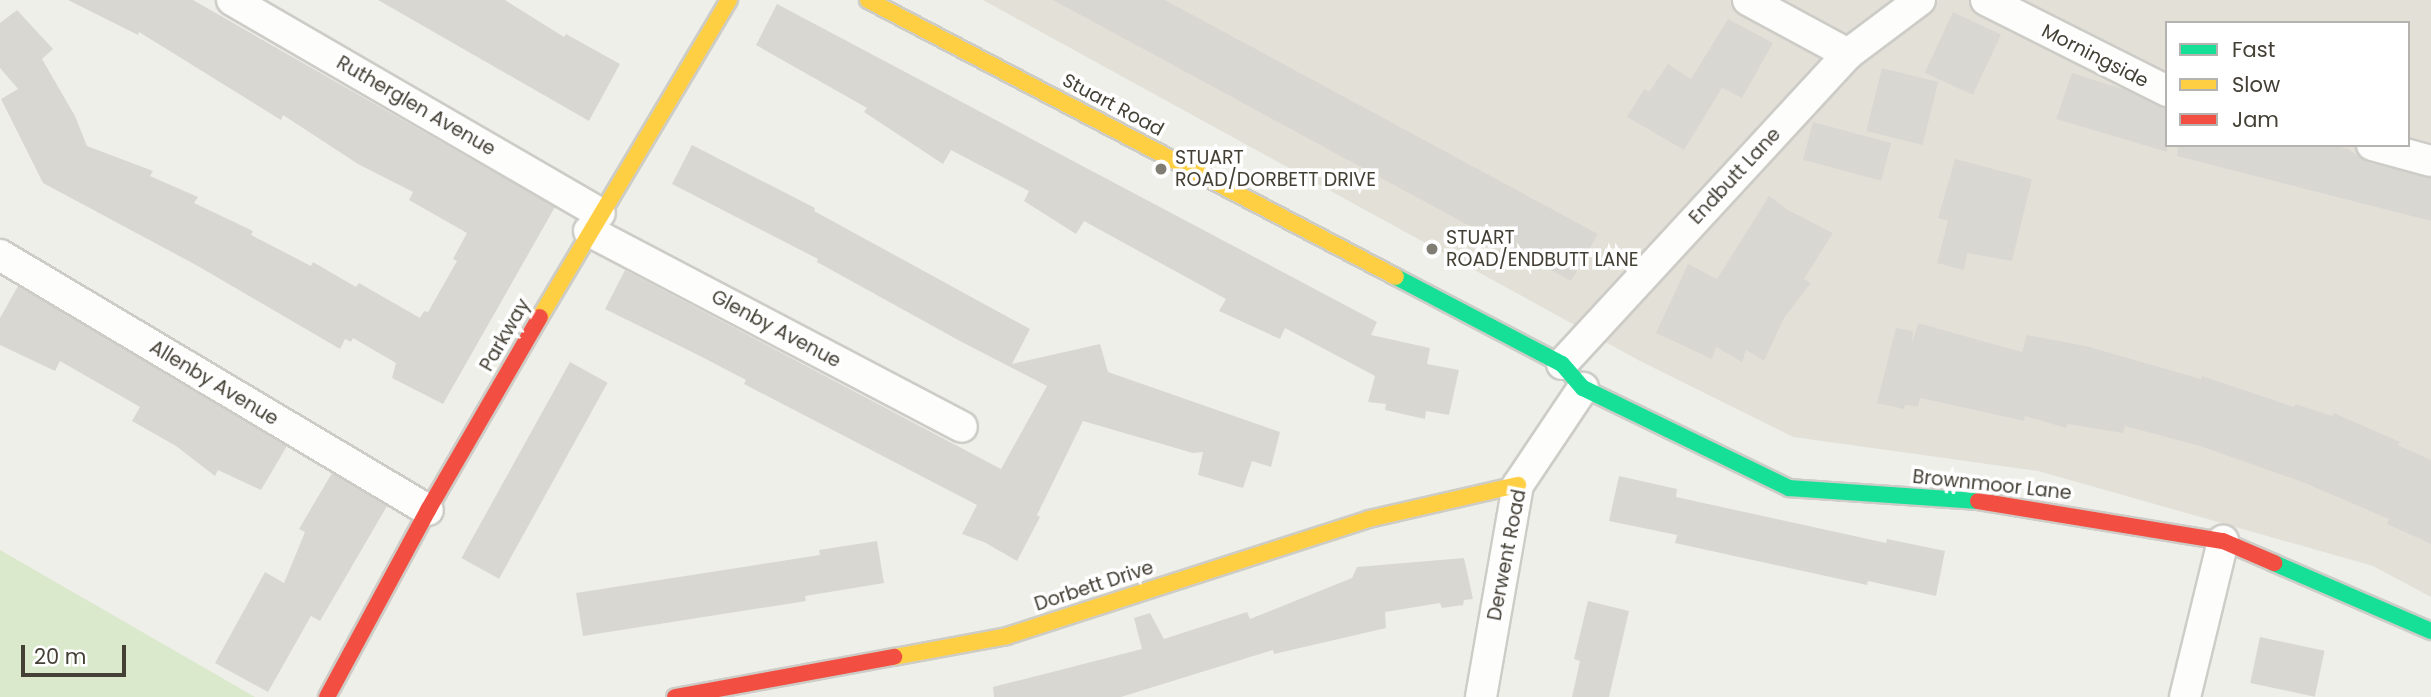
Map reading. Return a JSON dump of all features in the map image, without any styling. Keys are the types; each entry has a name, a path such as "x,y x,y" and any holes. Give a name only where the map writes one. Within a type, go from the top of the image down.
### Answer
{"street":[{"name":"Rutherglen Avenue","path":"232,0 595,222"},
{"name":"Parkway","path":"327,697 428,510 595,222 729,0"},
{"name":"Stuart Road","path":"868,0 1562,364"},
{"path":"1748,0 1848,54"},
{"name":"Endbutt Lane","path":"1562,364 1848,54 1920,0"},
{"name":"Morningside","path":"1986,0 2165,90"},
{"path":"2379,147 2431,161"},
{"name":"Glenby Avenue","path":"595,222 962,427"},
{"name":"Allenby Avenue","path":"0,255 428,510"},
{"name":"Brownmoor Lane","path":"1562,364 1583,388 1789,488 2001,503 2223,541 2431,631"},
{"name":"Derwent Road","path":"1481,697 1518,485 1583,388"},
{"name":"Dorbett Drive","path":"675,697 1007,636 1369,519 1518,485"},
{"path":"2185,697 2223,541"}],"shaded area":[{"path":"983,0 2431,0 2431,597 2373,566 2038,471 1793,437 1640,361"}],"green space":[{"path":"0,550 255,697 0,697"}],"building":[{"path":"68,0 193,0 555,207 443,404 392,378 396,363 353,338 351,342 345,339 340,349 196,265 43,183 1,99 18,89 0,68 0,23 17,10 53,49 42,59 75,116 87,146 153,171 150,176 198,197 194,203 253,231 251,235 311,266 313,262 356,287 359,283 420,318 424,311 428,312 457,261 453,259 467,233 409,200 413,192 358,164 283,115 281,120 139,32 138,35"},
{"path":"378,0 505,0 564,37 566,34 620,64 589,121"},
{"path":"1053,0 1165,0 1598,234 1571,281"},
{"path":"777,4 1377,322 1371,335 1430,348 1427,364 1459,370 1449,415 1426,411 1425,419 1385,410 1386,404 1368,402 1375,376 1285,328 1280,339 1219,311 1226,299 1084,221 1076,234 1024,201 1029,191 951,150 943,164 864,112 867,108 756,45"},
{"path":"1953,12 2001,34 1973,95 1925,73"},
{"path":"1728,19 1773,43 1742,98 1722,88 1684,150 1627,117 1644,89 1649,92 1668,64 1691,79"},
{"path":"1882,68 1938,82 1923,145 1866,131"},
{"path":"2072,73 2123,89 2165,107 2167,152 2056,119"},
{"path":"1813,122 1891,143 1881,181 1803,160"},
{"path":"692,145 815,208 814,211 1030,329 1012,364 1100,344 1108,372 1280,432 1271,467 1252,461 1243,488 1198,475 1203,452 1193,453 1083,421 1017,561 984,542 962,534 977,505 744,384 746,380 605,309 625,270 1001,469 1047,386 817,262 818,259 672,184"},
{"path":"2178,147 2348,149 2367,162 2431,178 2431,221 2177,156"},
{"path":"1955,159 2032,179 2012,261 1967,253 1964,270 1937,263 1948,221 1938,218"},
{"path":"1769,196 1788,210 1833,233 1804,279 1811,283 1784,318 1764,361 1746,350 1742,362 1716,347 1712,359 1656,333 1688,264 1717,279"},
{"path":"18,286 287,446 261,490 218,470 215,476 176,446 132,421 140,407 60,361 55,371 0,345 0,318"},
{"path":"1918,323 2022,352 2027,335 2086,346 2201,379 2202,376 2294,407 2295,404 2332,416 2334,413 2400,442 2398,445 2431,460 2431,544 2387,524 2389,519 2305,483 2200,446 2125,426 2123,433 2067,424 2066,428 2025,416 2024,421 1920,398 1918,407 1905,405 1904,409 1877,403 1896,328 1913,331 1912,343"},
{"path":"570,362 608,383 499,579 461,558"},
{"path":"332,473 387,506 320,621 311,616 268,692 215,663 265,572 284,583 305,532 299,529"},
{"path":"1619,476 1677,489 1676,497 1886,543 1887,539 1945,551 1936,596 1868,581 1867,585 1675,543 1677,535 1609,521"},
{"path":"877,541 884,583 805,596 806,601 583,636 576,593 820,555 819,550"},
{"path":"1464,558 1473,599 1464,600 1463,605 1442,608 1440,603 1385,612 1386,628 1274,654 1273,650 1121,697 994,697 993,687 1142,649 1134,618 1150,613 1164,639 1247,612 1250,619 1352,578 1357,567"},
{"path":"1588,601 1629,611 1609,697 1572,697 1580,661 1574,659"},
{"path":"2260,637 2325,651 2315,697 2250,683"}],"traffic: fast":[{"path":"1396,277 1562,364 1583,388 1789,488 1978,501"},
{"path":"2274,563 2431,631"}],"traffic: slow":[{"path":"540,317 729,0"},
{"path":"868,0 1396,277"},
{"path":"894,657 1007,636 1369,519 1518,485"}],"traffic: jam":[{"path":"327,697 428,510 540,317"},
{"path":"1978,501 2223,541 2274,563"},
{"path":"675,697 894,657"}],"place":[{"name":"STUART ROAD/DORBETT DRIVE","path":"1161,169"},
{"name":"STUART ROAD/ENDBUTT LANE","path":"1432,249"}]}
